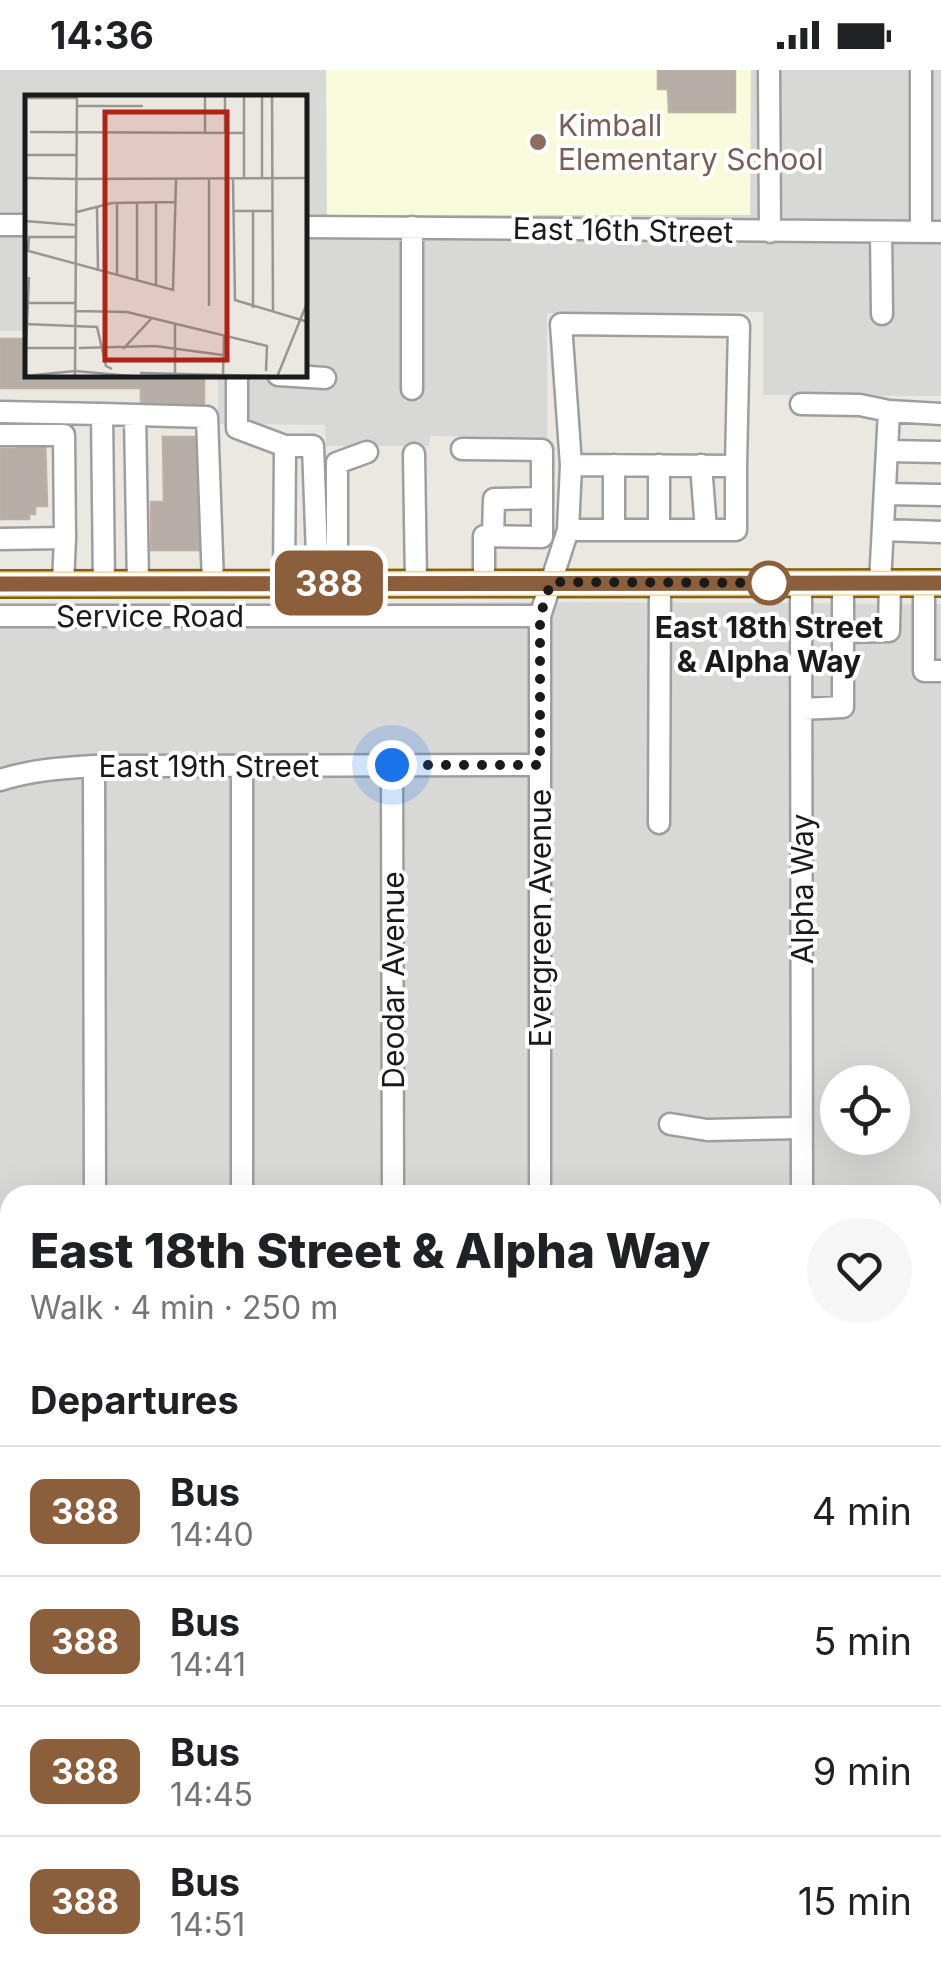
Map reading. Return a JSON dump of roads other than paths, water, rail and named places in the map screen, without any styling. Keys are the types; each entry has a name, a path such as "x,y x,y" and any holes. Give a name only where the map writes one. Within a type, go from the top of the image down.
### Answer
{"main road":[{"path":"0,584 932,583"}],"street":[{"path":"769,70 770,232"},
{"path":"921,70 931,232"},
{"name":"East 16th Street","path":"308,226 931,232"},
{"path":"412,227 412,388"},
{"path":"881,232 882,314"},
{"name":"Evergreen Avenue","path":"540,1185 540,616 568,530 571,465 561,324 739,326 736,466"},
{"path":"308,377 324,378"},
{"path":"238,378 237,428 284,446 313,446 328,583"},
{"path":"801,404 860,405 941,414"},
{"path":"843,632 889,631 883,530 889,411"},
{"path":"0,412 207,417 213,583"},
{"path":"102,414 104,584"},
{"path":"135,415 138,584"},
{"path":"0,435 64,434 63,584"},
{"path":"284,446 284,583"},
{"path":"462,449 542,450 542,537 484,536 484,582"},
{"path":"887,451 941,452"},
{"path":"328,583 338,462 367,452"},
{"path":"414,454 416,583"},
{"path":"568,530 736,530 736,466 571,465"},
{"path":"614,465 614,530"},
{"path":"659,465 659,530"},
{"path":"701,466 706,530"},
{"path":"885,494 941,495"},
{"path":"493,536 494,499 542,498"},
{"path":"883,530 941,532"},
{"path":"0,539 64,538"},
{"path":"659,823 660,583"},
{"name":"Alpha Way","path":"802,583 802,1185"},
{"path":"802,709 842,706 844,583"},
{"path":"932,583 924,671 941,671"},
{"name":"Service Road","path":"0,616 540,616"},
{"name":"Deodar Avenue","path":"392,765 393,1185"},
{"name":"East 19th Street","path":"0,780 36,770 94,766 540,765"},
{"path":"94,766 94,1185"},
{"path":"242,766 242,1185"},
{"path":"670,1124 706,1130 802,1128"}],"place":[{"name":"Kimball Elementary School","path":"538,142"},
{"name":"East 18th Street & Alpha Way","path":"769,583"}]}
